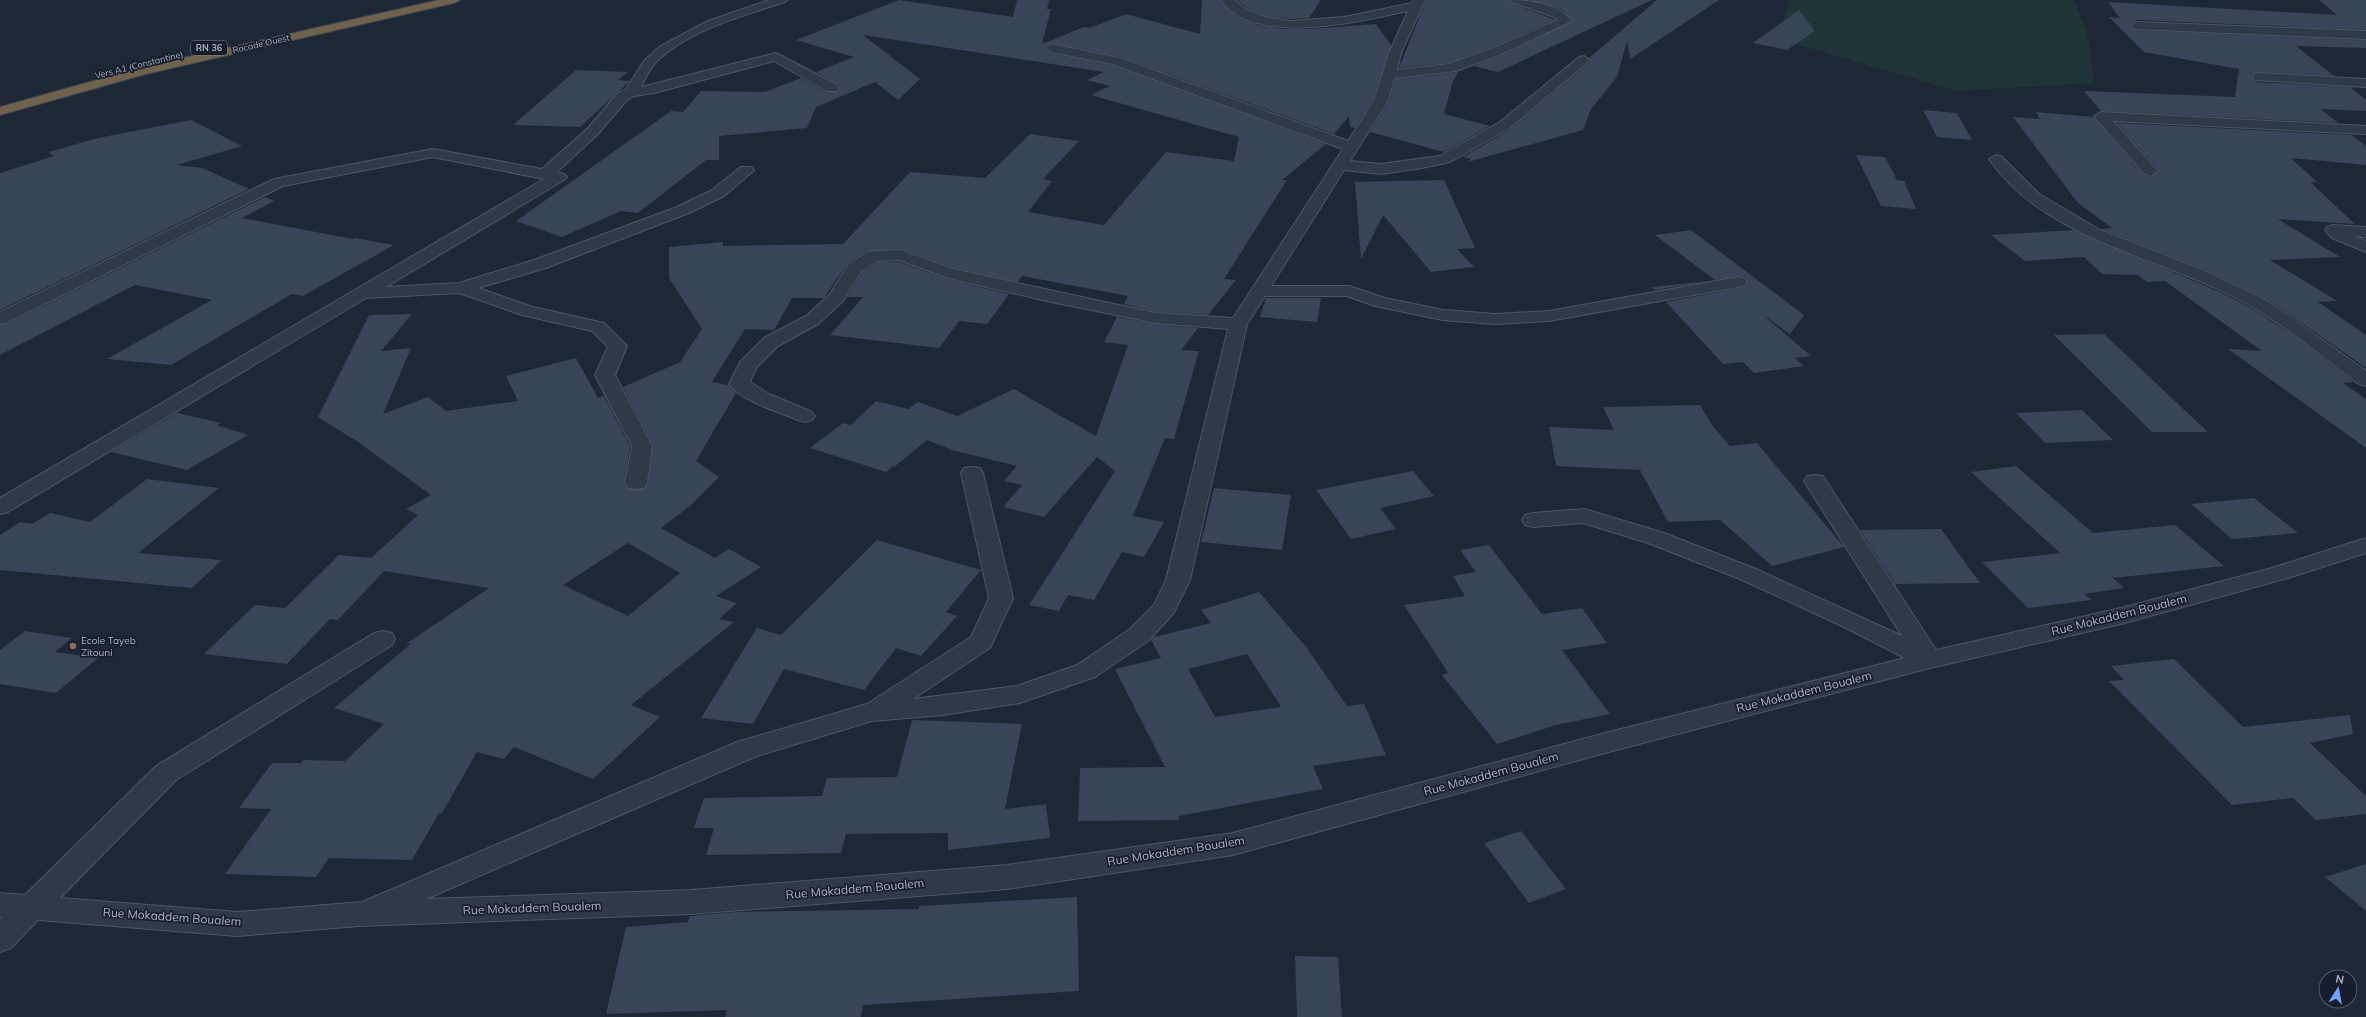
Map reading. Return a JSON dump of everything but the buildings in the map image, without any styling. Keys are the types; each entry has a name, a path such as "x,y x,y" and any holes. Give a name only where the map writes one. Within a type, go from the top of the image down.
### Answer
{"highway":[{"name":"Vers A1 (Constantine)","path":"0,101 171,56 419,0"},
{"name":"Rocade Ouest","path":"0,111 143,71 454,0"}],"street":[{"path":"631,92 650,61 688,35 750,10 781,0"},
{"path":"1227,0 1233,6 1265,21 1286,25 1325,22 1417,3"},
{"path":"1389,75 1451,68 1495,52 1566,21 1558,14 1516,0"},
{"path":"359,914 747,749 872,712 943,706 1020,694 1086,671 1139,635 1164,609 1178,580 1238,324 1381,101 1395,53 1417,3"},
{"path":"2138,26 2366,35"},
{"path":"1050,48 1115,61 1381,169 1422,164 1445,158 1504,125 1584,60"},
{"path":"546,175 593,131 622,97 631,92 654,89 776,57 832,88"},
{"path":"2260,77 2366,83"},
{"path":"2150,171 2101,116 2366,130"},
{"path":"0,319 279,182 433,153 559,177 0,507"},
{"path":"1996,159 2033,197 2094,233 2192,272 2262,305 2366,380"},
{"path":"363,293 460,288 540,264 683,210 718,193 746,170"},
{"path":"2366,232 2333,230 2338,235 2366,248"},
{"path":"805,416 762,398 739,384 747,366 771,342 812,320 837,297 854,269 873,256 901,255 948,273 1051,297 1156,318 1238,324"},
{"path":"1259,291 1349,291 1381,302 1443,315 1495,319 1550,316 1612,303 1738,282"},
{"path":"460,288 528,311 598,326 618,346 605,375 642,446 636,484"},
{"path":"872,712 921,683 981,642 1001,598 972,472"},
{"path":"1815,481 1930,660"},
{"path":"1533,520 1584,516 1656,538 1748,574 1844,617 1930,660"},
{"name":"Rue Mokaddem Boualem","path":"0,904 237,924 359,914 691,902 992,878 1233,844 1604,743 1930,660 2125,615 2280,573 2366,546"},
{"path":"0,939 166,773 383,639"}],"green space":[{"path":"1789,0 2074,0 2089,39 2094,83 1956,91 1779,39"}],"place":[{"name":"Ecole Tayeb Zitouni","path":"73,646"}]}
